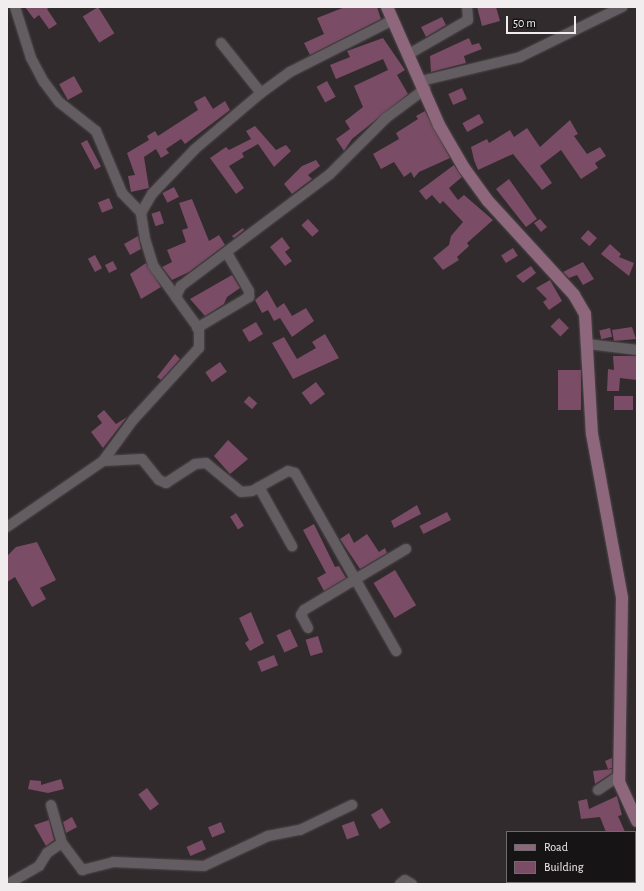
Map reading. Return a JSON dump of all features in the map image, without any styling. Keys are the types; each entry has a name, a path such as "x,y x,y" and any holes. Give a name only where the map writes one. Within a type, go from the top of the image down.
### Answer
{"street":[{"path":"7,526 103,461 133,420 199,348 201,336 176,297 167,289 153,265 142,212 122,193 96,131 59,102 44,82 31,58 15,7"},
{"path":"387,7 423,85 439,125 475,184 580,304 587,344 592,434 622,598 619,776 634,807 637,821"},
{"path":"409,54 468,20 467,7"},
{"path":"176,297 186,281 227,253 330,174 386,118 423,85 520,57 622,7"},
{"path":"142,212 152,194 195,149 261,93 290,72 393,20"},
{"path":"221,43 261,93"},
{"path":"197,328 249,297 250,291 227,253"},
{"path":"587,344 637,350"},
{"path":"103,461 142,459 159,480 166,483 198,462 206,463 236,491 246,492 259,487 288,471 299,476 396,651"},
{"path":"259,487 292,546"},
{"path":"308,628 302,612 358,580 406,549"},
{"path":"598,790 619,776"},
{"path":"51,805 62,843 82,870 113,862 204,866 219,862 268,836 300,830 352,805"},
{"path":"8,884 39,866 47,853 62,843"},
{"path":"400,884 405,880 412,884"}],"building":[{"path":"25,7 50,7 47,9 57,24 49,29 39,15 34,19"},
{"path":"98,7 114,33 99,43 83,17"},
{"path":"345,7 377,7 381,19 310,55 304,43 324,34 317,18"},
{"path":"477,7 496,7 500,21 482,26"},
{"path":"442,17 446,25 426,37 421,27"},
{"path":"383,38 405,70 397,75 408,94 352,139 344,151 336,139 350,129 345,121 363,107 354,86 388,70 383,59 336,79 330,65 350,57 347,51"},
{"path":"469,38 472,45 479,43 482,49 464,56 466,63 431,72 430,56"},
{"path":"74,76 83,92 68,100 59,84"},
{"path":"327,81 336,97 325,103 317,87"},
{"path":"462,88 467,99 453,105 448,94"},
{"path":"205,96 213,109 225,101 230,110 185,144 181,139 166,149 169,153 161,158 156,149 144,157 149,188 131,192 128,176 135,175 127,153 149,140 147,136 155,131 158,136 198,110 194,102"},
{"path":"425,111 450,158 419,172 414,178 411,172 404,177 394,162 381,169 373,154 399,139 396,133 418,119 416,116"},
{"path":"479,114 484,123 467,132 462,123"},
{"path":"570,120 578,134 574,136 587,154 600,147 606,156 595,163 598,168 581,179 561,150 540,166 552,183 542,190 513,154 478,170 471,147 487,139 489,143 510,130 514,137 527,128 540,147"},
{"path":"255,126 276,150 286,145 291,151 274,167 258,144 242,153 244,157 229,166 244,188 236,194 210,158 226,147 229,150 251,139 246,131"},
{"path":"87,140 101,166 95,170 81,143"},
{"path":"316,160 320,166 308,175 312,179 292,194 284,184 302,166"},
{"path":"454,165 462,177 449,188 458,200 464,195 493,220 467,243 469,246 457,257 459,260 443,270 433,258 449,245 451,236 463,222 443,201 440,204 432,195 426,200 419,191"},
{"path":"509,179 537,219 526,227 496,189"},
{"path":"174,187 179,197 167,203 162,193"},
{"path":"109,198 113,208 102,213 98,202"},
{"path":"192,199 209,241 219,235 225,245 189,272 172,280 162,267 172,262 167,250 186,242 182,230 188,228 179,203"},
{"path":"160,211 164,223 155,226 151,214"},
{"path":"308,219 319,231 312,237 301,225"},
{"path":"540,219 547,227 541,232 534,223"},
{"path":"243,228 244,230 234,238 232,236"},
{"path":"588,230 597,238 590,246 581,238"},
{"path":"138,236 141,249 130,255 124,244"},
{"path":"282,237 290,248 285,252 292,261 285,266 270,247"},
{"path":"610,244 621,254 619,257 634,263 629,276 601,254"},
{"path":"513,248 518,256 506,263 501,255"},
{"path":"95,255 102,268 95,272 88,259"},
{"path":"113,261 117,269 109,273 105,265"},
{"path":"583,262 594,279 583,285 577,275 569,278 563,272"},
{"path":"146,263 161,287 141,299 130,274"},
{"path":"531,266 536,273 523,283 516,276"},
{"path":"232,275 240,288 227,297 224,304 205,316 190,299"},
{"path":"550,280 562,301 549,310 543,302 547,299 536,288"},
{"path":"267,290 277,308 284,303 292,316 306,308 314,321 292,337 280,318 274,321 268,310 262,313 255,300"},
{"path":"559,318 569,328 560,336 551,326"},
{"path":"256,322 263,334 249,342 242,330"},
{"path":"632,327 636,339 614,341 612,330"},
{"path":"610,328 612,337 601,339 599,330"},
{"path":"325,334 339,358 293,379 272,343 284,337 297,359 316,348 312,342"},
{"path":"175,354 180,359 161,380 157,377"},
{"path":"613,356 637,356 637,380 620,378 619,391 607,391 608,369 614,370"},
{"path":"220,362 227,372 212,382 205,372"},
{"path":"558,370 581,370 581,410 558,410"},
{"path":"316,382 325,394 311,405 302,393"},
{"path":"249,396 257,403 252,409 244,402"},
{"path":"614,396 633,396 633,410 614,410"},
{"path":"104,410 116,424 127,417 103,448 91,432 102,423 97,416"},
{"path":"228,440 248,459 230,474 214,456"},
{"path":"417,505 421,514 394,528 391,521"},
{"path":"447,512 451,520 423,534 419,526"},
{"path":"236,513 244,526 238,529 230,517"},
{"path":"314,524 335,567 339,566 346,578 324,591 317,578 326,573 303,530"},
{"path":"349,533 354,543 367,534 379,552 385,548 387,553 360,569 340,539"},
{"path":"37,542 56,580 40,588 46,599 32,607 15,577 7,582 7,556 16,547"},
{"path":"395,570 416,605 395,618 374,583"},
{"path":"251,612 264,643 250,651 245,643 249,640 239,618"},
{"path":"290,629 298,646 284,653 276,635"},
{"path":"318,636 323,652 311,656 306,640"},
{"path":"274,655 278,665 261,672 257,662"},
{"path":"612,758 612,768 608,769 605,761"},
{"path":"612,769 612,773 595,784 593,771"},
{"path":"61,779 64,789 48,793 28,789 30,780 41,781 41,785"},
{"path":"147,788 159,804 150,811 138,795"},
{"path":"617,796 622,815 618,816 625,831 606,831 600,817 581,819 578,801 587,799 589,809"},
{"path":"382,808 391,823 380,829 371,815"},
{"path":"72,817 77,827 66,833 63,822"},
{"path":"49,820 54,840 46,846 34,825"},
{"path":"354,821 359,835 347,840 342,825"},
{"path":"221,822 225,832 212,837 208,827"},
{"path":"202,840 206,849 191,856 186,847"}]}
